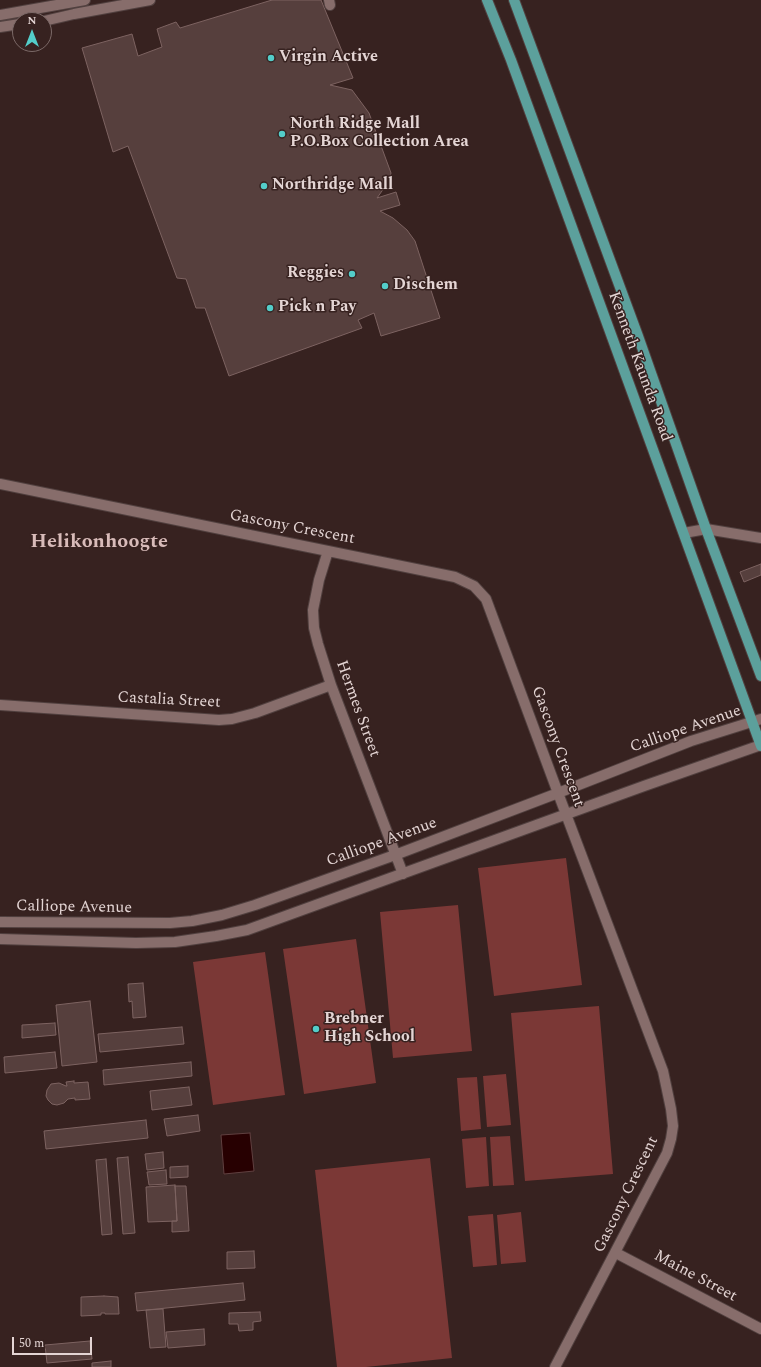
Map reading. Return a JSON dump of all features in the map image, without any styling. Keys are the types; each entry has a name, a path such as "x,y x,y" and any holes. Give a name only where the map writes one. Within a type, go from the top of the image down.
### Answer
{"main road":[{"name":"Kenneth Kaunda Road","path":"487,0 511,60 684,533 757,721 761,746"},
{"name":"Kenneth Kaunda Road","path":"514,0 638,336 706,529 761,676"}],"street":[{"path":"0,15 52,3 85,0"},
{"path":"52,19 150,0"},
{"path":"72,1 74,14"},
{"path":"0,27 12,25"},
{"name":"Gascony Crescent","path":"0,484 455,577 474,586 486,599 663,1072 673,1126 667,1153 555,1367"},
{"path":"684,533 706,529 761,538"},
{"name":"Hermes Street","path":"328,551 318,580 313,610 314,628 332,685 403,874"},
{"name":"Castalia Street","path":"0,705 219,720 243,717 332,685"},
{"name":"Calliope Avenue","path":"0,922 152,923 192,921 222,915 255,905 395,855 691,741 757,721"},
{"name":"Calliope Avenue","path":"0,940 136,943 175,942 247,930 566,814 761,746"},
{"name":"Maine Street","path":"616,1252 761,1329"}],"shaded area":[{"path":"566,858 582,985 494,996 478,868"},
{"path":"458,905 472,1051 393,1058 380,912"},
{"path":"356,939 376,1083 304,1094 283,949"},
{"path":"265,952 285,1095 213,1105 193,962"},
{"path":"599,1006 613,1174 525,1181 511,1013"},
{"path":"506,1074 511,1125 487,1127 483,1076"},
{"path":"477,1077 481,1129 461,1131 457,1078"},
{"path":"250,1133 254,1171 224,1174 221,1135"},
{"path":"510,1136 514,1185 493,1186 490,1137"},
{"path":"486,1137 489,1186 466,1188 462,1139"},
{"path":"430,1158 452,1358 366,1367 337,1367 315,1170"},
{"path":"521,1212 526,1262 501,1264 497,1215"},
{"path":"493,1214 497,1265 473,1267 468,1216"}],"building":[{"name":"Northridge Mall","path":"272,0 321,0 353,78 330,85 352,90 369,113 391,173 389,181 377,198 396,192 400,205 380,211 393,218 407,230 415,241 440,318 381,336 374,313 358,320 362,328 229,376 205,308 196,308 186,279 177,278 128,146 113,152 82,48 132,34 138,56 162,47 157,29 176,22 180,28"},
{"path":"761,564 761,575 744,582 740,572"},
{"path":"143,983 146,1017 133,1018 132,1001 129,1002 128,984"},
{"path":"90,1001 97,1062 62,1066 56,1005"},
{"path":"55,1023 56,1035 22,1038 22,1025"},
{"path":"182,1027 184,1044 100,1052 98,1034"},
{"path":"55,1052 57,1068 5,1073 4,1057"},
{"path":"191,1062 192,1076 104,1085 103,1070"},
{"path":"74,1081 74,1083 88,1082 90,1099 68,1099 64,1103 57,1105 52,1104 48,1100 46,1096 47,1090 51,1084 59,1083 67,1086 66,1082"},
{"path":"189,1087 192,1105 152,1110 150,1091"},
{"path":"198,1115 200,1131 167,1136 164,1119"},
{"path":"146,1120 148,1138 46,1149 44,1131"},
{"path":"163,1152 164,1168 147,1170 145,1154"},
{"path":"128,1157 135,1233 123,1234 117,1158"},
{"path":"106,1159 112,1234 102,1235 96,1160"},
{"path":"188,1166 188,1177 170,1178 170,1167"},
{"path":"166,1170 167,1184 149,1185 147,1172"},
{"path":"175,1185 177,1221 148,1222 146,1187"},
{"path":"175,1186 186,1186 189,1231 172,1232 172,1221 177,1221"},
{"path":"254,1251 255,1268 227,1269 227,1252"},
{"path":"243,1283 245,1300 137,1311 135,1293"},
{"path":"81,1297 118,1297 119,1314 101,1313 101,1315 81,1316"},
{"path":"163,1309 166,1347 150,1348 146,1310"},
{"path":"260,1312 261,1321 253,1322 253,1330 239,1331 238,1324 229,1324 229,1313"},
{"path":"204,1329 205,1345 168,1348 166,1332"},
{"path":"90,1341 92,1359 47,1363 45,1345"},
{"path":"111,1361 111,1367 92,1367 92,1363"}],"place":[{"name":"Virgin Active","path":"271,58"},
{"name":"North Ridge Mall P.O.Box Collection Area","path":"282,134"},
{"name":"Northridge Mall","path":"264,186"},
{"name":"Reggies","path":"352,274"},
{"name":"Dischem","path":"385,286"},
{"name":"Pick n Pay","path":"270,308"},
{"name":"Brebner High School","path":"316,1029"}],"district":[{"name":"Helikonhoogte","path":"99,543"}]}
